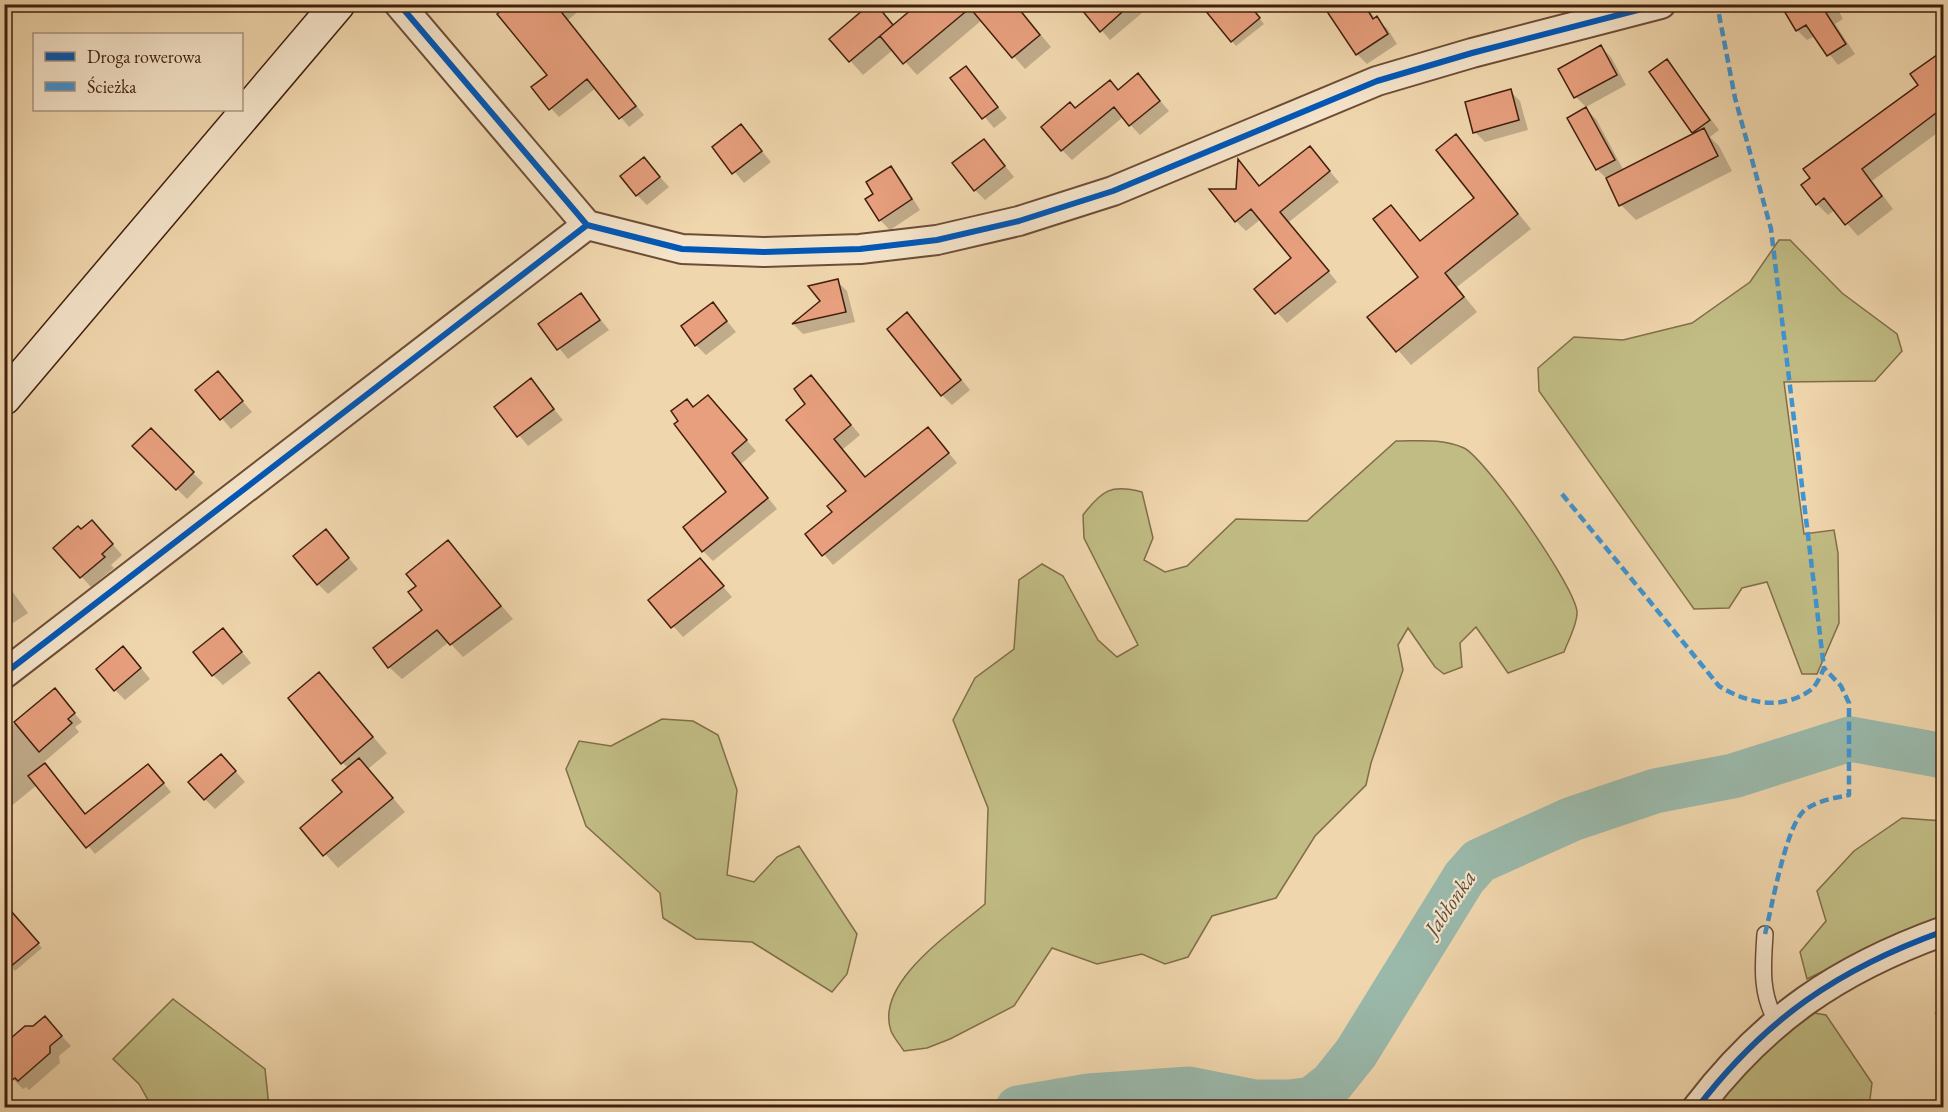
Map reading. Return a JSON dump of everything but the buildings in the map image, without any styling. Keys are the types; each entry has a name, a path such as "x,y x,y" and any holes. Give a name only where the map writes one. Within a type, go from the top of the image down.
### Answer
{"main road":[{"path":"4,398 338,4"}],"street":[{"path":"399,4 587,225 641,240 693,250 764,252 860,249 937,240 1019,221 1113,191 1377,81 1472,53 1661,4"},
{"path":"4,674 587,225"},
{"path":"1697,1107 1718,1081 1776,1021 1865,963 1944,931"}],"lane":[{"path":"1765,934 1762,988 1776,1021"}],"shaded area":[{"path":"1779,240 1790,240 1842,293 1897,334 1902,351 1875,381 1784,382 1804,534 1834,530 1838,553 1839,623 1817,674 1802,674 1767,582 1742,588 1729,608 1694,609 1539,391 1538,368 1574,337 1623,340 1692,323 1750,282"},
{"path":"1396,441 1430,441 1456,445 1475,457 1491,475 1547,553 1573,600 1577,618 1564,652 1508,673 1476,627 1460,643 1462,667 1444,674 1435,667 1408,628 1398,645 1403,670 1371,763 1366,785 1315,836 1276,898 1212,916 1188,957 1165,964 1142,954 1097,964 1052,948 1014,1006 950,1039 927,1048 904,1051 891,1031 889,1013 894,994 905,976 920,959 985,904 988,808 953,720 975,678 1014,649 1019,580 1042,564 1063,576 1098,640 1117,657 1138,645 1084,538 1083,515 1102,495 1115,489 1142,492 1153,538 1144,560 1165,572 1187,566 1236,519 1307,521"},
{"path":"662,719 693,721 718,735 737,790 727,875 754,882 777,857 799,846 857,934 847,974 832,992 752,942 696,939 663,918 660,893 586,826 566,769 579,741 611,746"},
{"path":"1902,818 1943,821 1943,917 1909,930 1807,979 1800,952 1826,921 1817,891 1854,851"},
{"path":"173,999 265,1069 269,1107 152,1107 139,1084 113,1059"},
{"path":"1802,1011 1826,1015 1872,1083 1869,1107 1706,1108"}],"waterway":[{"name":"Jabłonka","path":"1018,1108 1089,1096 1189,1089 1255,1102 1290,1102 1312,1099 1332,1083 1356,1053 1464,878 1479,861 1572,819 1655,791 1733,776 1850,739 1944,756"}],"marked path":[{"path":"1562,494 1719,686 1742,697 1766,702 1789,700 1801,696 1814,687 1824,668 1771,229 1735,98 1717,4"},
{"path":"1765,934 1786,848 1798,818 1815,804 1849,795 1849,703 1841,686 1824,668"}],"cycle path":[{"path":"399,4 587,225 682,249 764,252 860,249 937,240 1019,221 1113,191 1377,81 1472,53 1661,4"},
{"path":"4,674 587,225"},
{"path":"1697,1108 1749,1048 1806,1000 1870,962 1944,931"}]}
